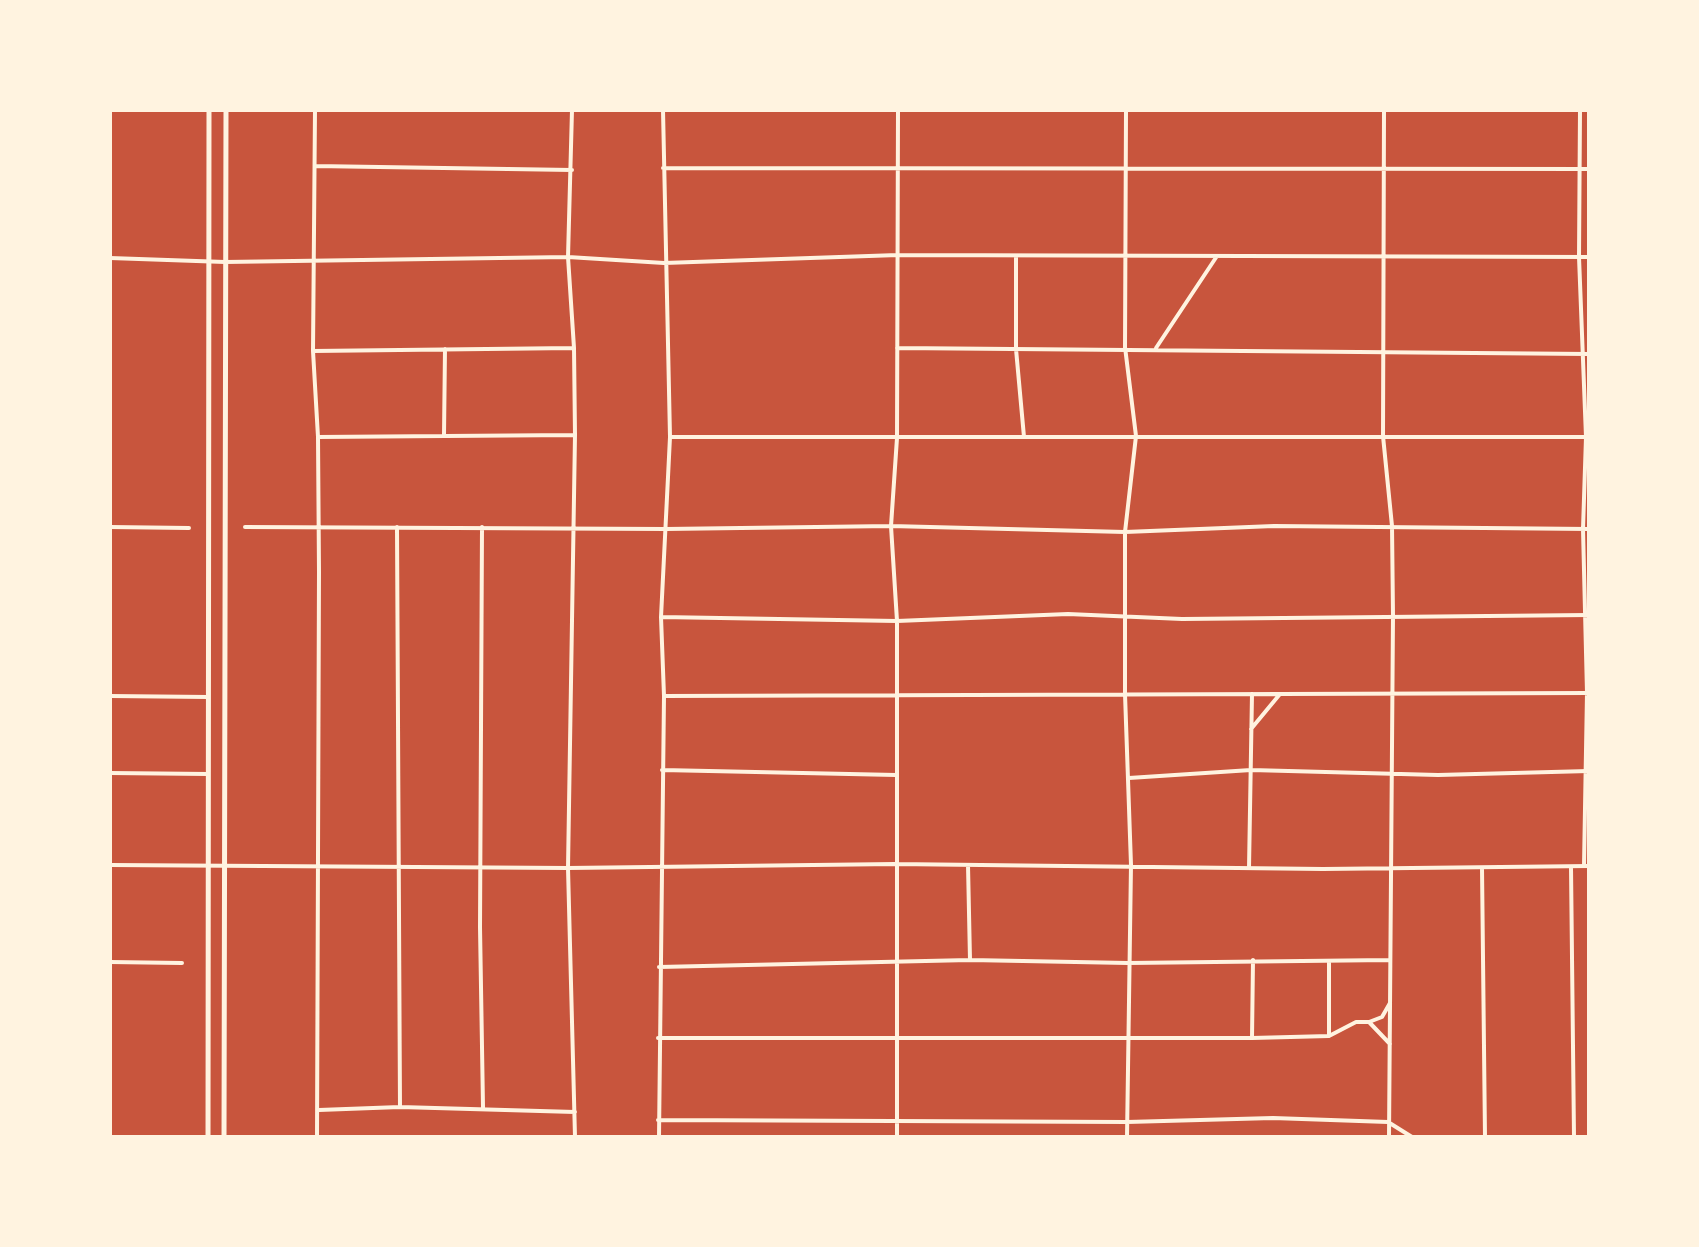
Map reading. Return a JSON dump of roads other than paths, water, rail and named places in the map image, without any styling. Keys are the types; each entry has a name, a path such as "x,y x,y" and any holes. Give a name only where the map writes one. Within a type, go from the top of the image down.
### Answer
{"main road":[{"path":"208,110 208,1137"},
{"path":"224,1137 226,110"}],"street":[{"path":"314,110 318,1137"},
{"path":"572,110 568,257 575,435 568,868 575,1137"},
{"path":"659,1137 664,696 660,617 670,437 663,110"},
{"path":"897,1137 897,621 891,526 897,438 898,110"},
{"path":"1126,110 1126,347 1136,436 1125,532 1124,694 1131,865 1127,1137"},
{"path":"1384,110 1383,436 1392,526 1393,616 1389,1137"},
{"path":"110,866 1587,866 1588,438 1579,257 1580,110"},
{"path":"315,166 572,170"},
{"path":"663,168 1589,169"},
{"path":"110,258 225,262 568,257 664,264 898,255 1589,257"},
{"path":"1016,255 1016,350 1024,437"},
{"path":"1156,348 1217,256"},
{"path":"312,351 574,348"},
{"path":"897,348 1586,354"},
{"path":"444,349 444,436"},
{"path":"318,437 575,435"},
{"path":"670,437 1588,438"},
{"path":"110,526 188,528"},
{"path":"245,528 891,526 1125,532 1392,526 1586,529"},
{"path":"396,527 400,1107"},
{"path":"482,527 483,1108"},
{"path":"660,617 897,621 1068,614 1127,618 1587,615"},
{"path":"664,696 1588,693"},
{"path":"1249,868 1252,694"},
{"path":"1252,729 1281,694"},
{"path":"110,696 208,697"},
{"path":"662,770 896,774"},
{"path":"1128,778 1251,770 1391,774 1587,771"},
{"path":"110,773 208,774"},
{"path":"968,865 970,960"},
{"path":"1571,867 1574,1137"},
{"path":"1482,868 1485,1137"},
{"path":"659,967 970,960 1389,960"},
{"path":"1252,1038 1253,960"},
{"path":"1329,1036 1330,961"},
{"path":"110,962 182,963"},
{"path":"658,1038 1329,1036 1356,1022 1382,1017 1390,1003"},
{"path":"1368,1022 1390,1045"},
{"path":"317,1110 400,1107 575,1112"},
{"path":"658,1120 897,1118 1127,1122 1273,1118 1388,1122 1412,1137"}]}
